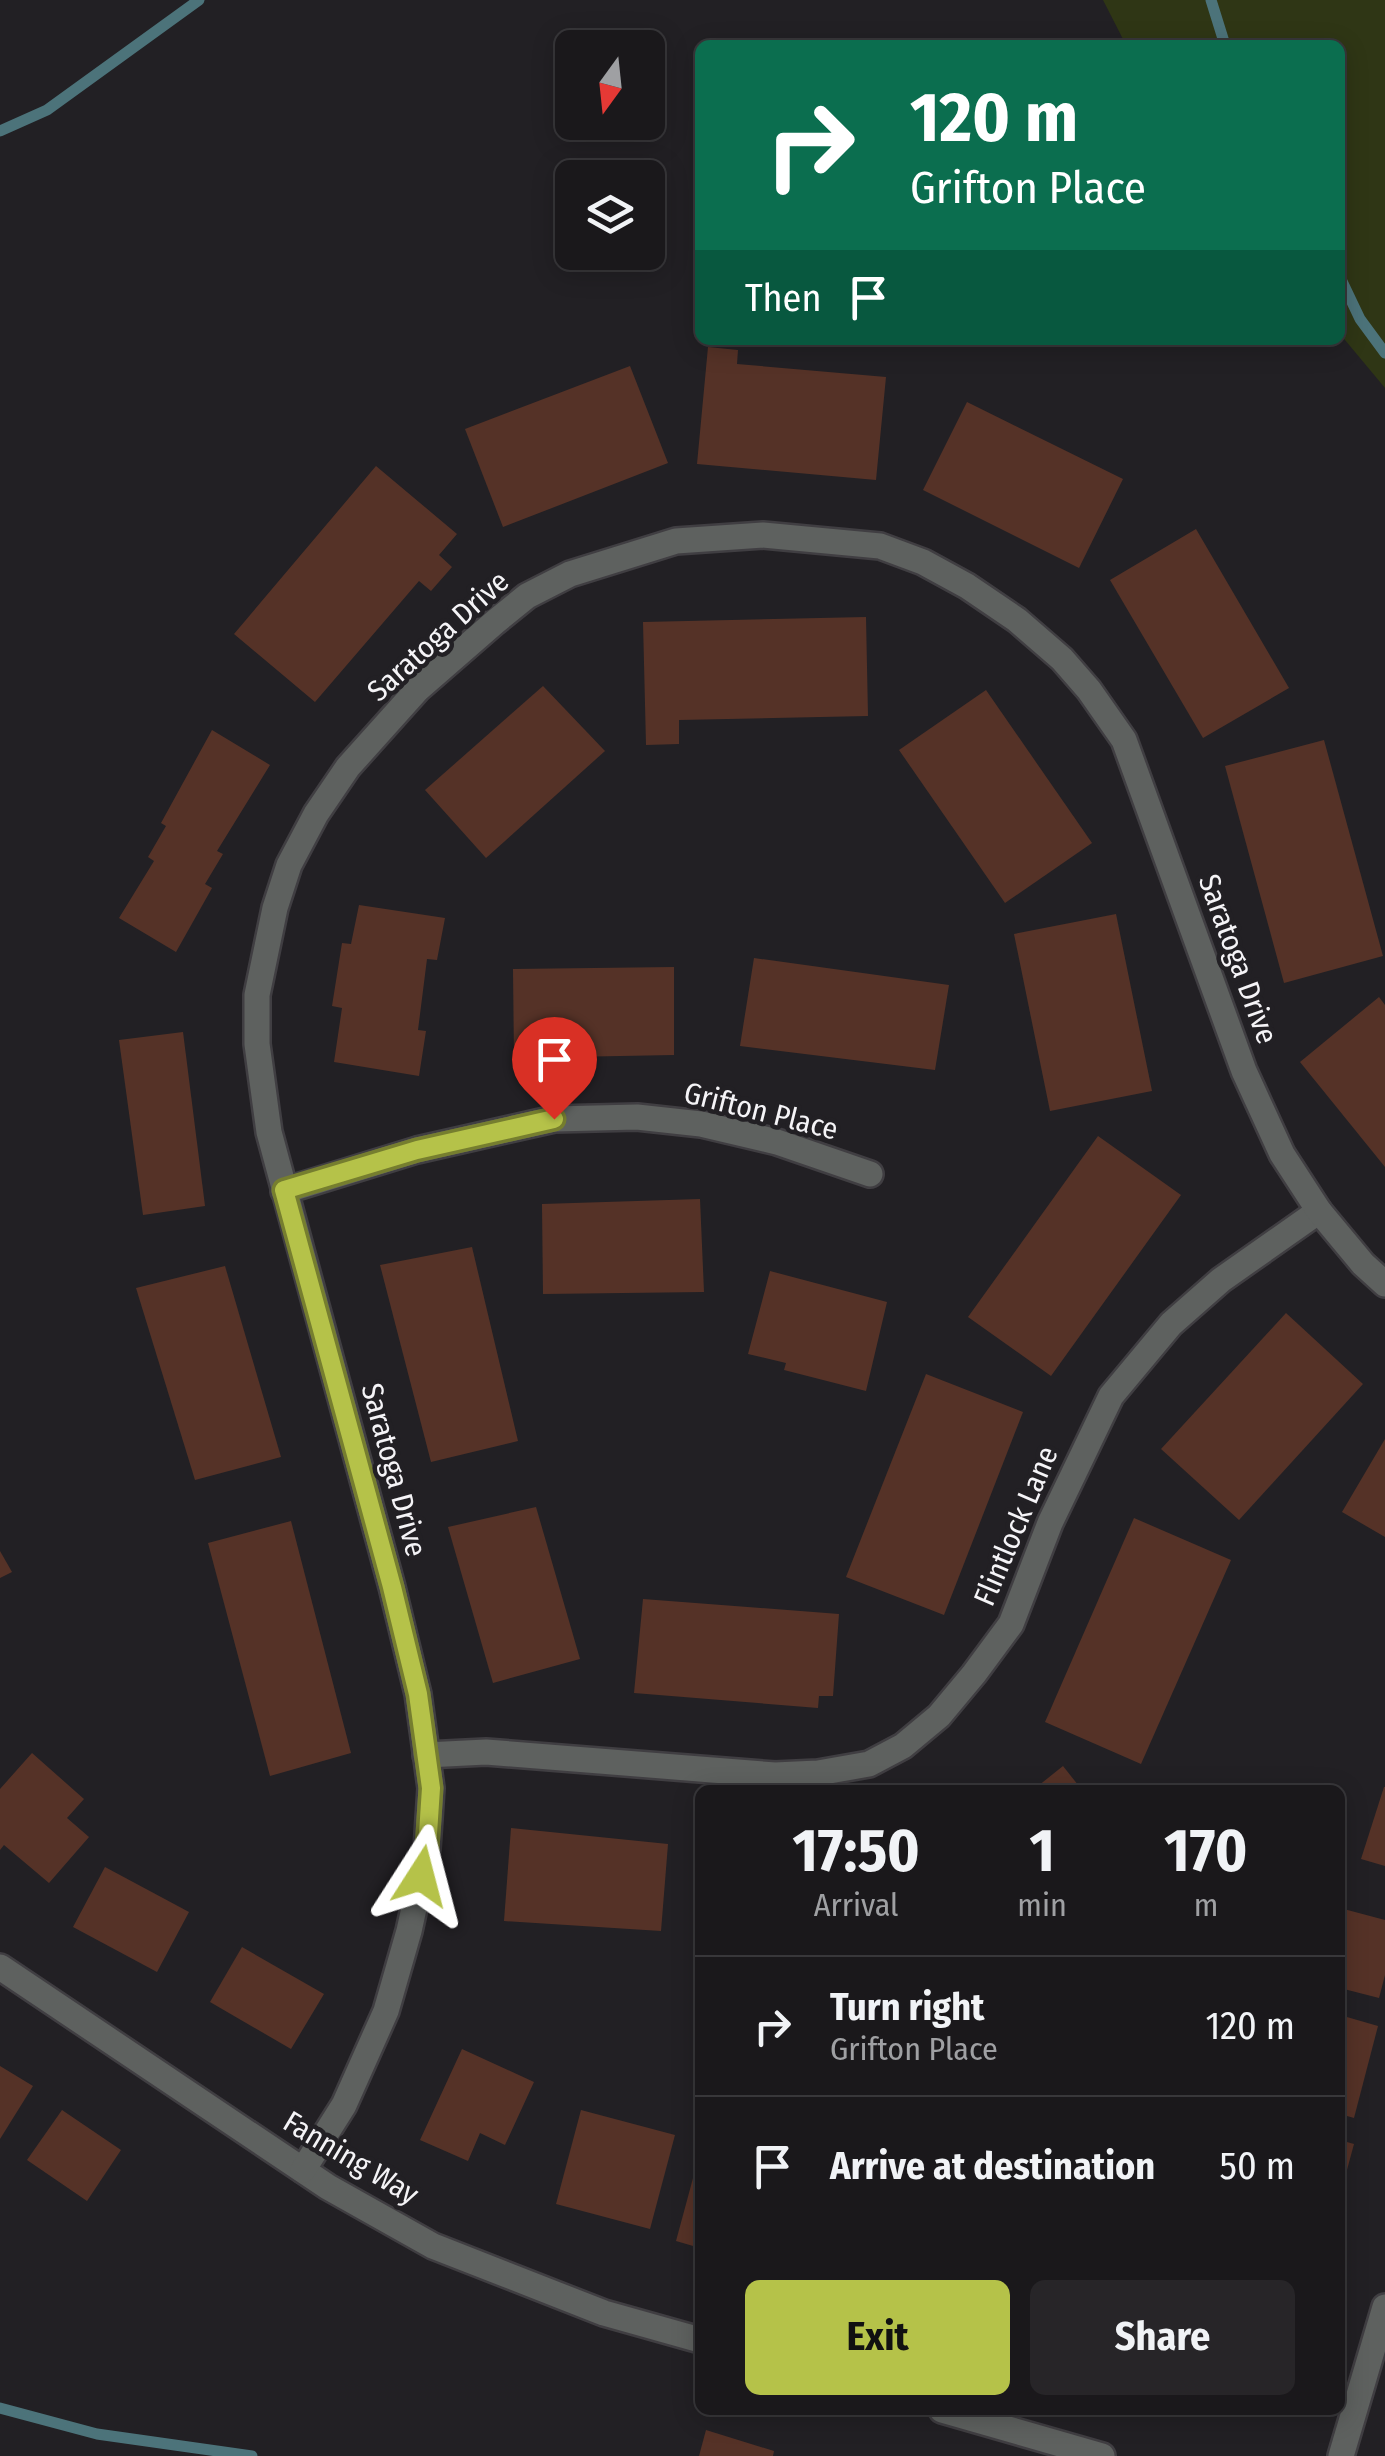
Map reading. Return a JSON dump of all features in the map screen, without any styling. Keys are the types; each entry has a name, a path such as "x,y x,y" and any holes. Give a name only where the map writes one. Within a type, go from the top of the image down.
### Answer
{"street":[{"name":"Saratoga Drive","path":"303,2170 344,2106 386,2011 427,1849 431,1788 418,1694 392,1587 269,1132 257,1044 257,995 275,908 289,864 316,814 348,767 418,689 528,596 570,574 676,541 763,535 880,546 922,562 967,586 1017,620 1062,659 1124,740 1244,1071 1282,1154 1319,1211 1385,1284"},
{"name":"Grifton Place","path":"284,1190 417,1150 554,1119 637,1117 701,1124 777,1142 870,1174"},
{"name":"Flintlock Lane","path":"426,1755 486,1752 775,1775 818,1773 869,1764 902,1746 939,1716 1012,1624 1050,1523 1111,1396 1171,1324 1221,1280 1319,1211"},
{"name":"Fanning Way","path":"0,1967 303,2170 433,2246 604,2313 695,2339"},
{"path":"1341,2456 1385,2306"},
{"path":"959,2415 1102,2456"}],"green space":[{"path":"1103,0 1385,0 1385,388 1345,340 1345,40 1123,40"}],"building":[{"path":"708,347 738,350 737,364 886,377 876,480 697,464"},
{"path":"630,366 668,463 503,527 465,429"},
{"path":"967,402 1123,479 1079,568 923,490"},
{"path":"376,466 457,534 439,555 452,567 431,591 419,581 315,702 234,634"},
{"path":"1196,529 1289,688 1203,738 1110,580"},
{"path":"866,617 868,716 679,720 679,744 646,745 643,622"},
{"path":"543,686 605,751 486,858 425,790"},
{"path":"986,690 1092,843 1005,903 899,750"},
{"path":"212,730 270,765 217,851 223,854 205,884 212,888 176,952 119,918 154,861 148,857 166,826 161,823"},
{"path":"1324,740 1383,956 1284,983 1225,766"},
{"path":"359,905 445,918 437,960 427,959 418,1030 426,1031 419,1076 334,1062 342,1008 332,1006 342,943 351,944"},
{"path":"1116,914 1152,1091 1050,1111 1014,934"},
{"path":"754,958 949,985 935,1070 740,1046"},
{"path":"674,967 674,1055 514,1058 513,969"},
{"path":"1379,997 1385,1005 1385,1167 1300,1062"},
{"path":"183,1032 205,1206 143,1215 119,1040"},
{"path":"1098,1136 1181,1195 1051,1376 968,1317"},
{"path":"700,1199 704,1292 543,1294 542,1204"},
{"path":"472,1247 518,1441 431,1462 380,1265"},
{"path":"225,1266 281,1457 195,1480 136,1288"},
{"path":"770,1271 887,1302 866,1391 784,1370 786,1363 748,1354"},
{"path":"1286,1313 1363,1384 1239,1520 1161,1449"},
{"path":"926,1374 1023,1412 944,1615 846,1577"},
{"path":"1385,1439 1385,1537 1342,1512"},
{"path":"536,1507 580,1659 493,1683 448,1527"},
{"path":"1134,1518 1231,1560 1141,1764 1045,1722"},
{"path":"291,1521 351,1753 270,1776 208,1543"},
{"path":"0,1551 12,1572 0,1578"},
{"path":"643,1599 839,1614 833,1696 819,1696 818,1708 634,1693"},
{"path":"32,1753 84,1799 67,1818 89,1837 49,1883 4,1845 0,1850 0,1789"},
{"path":"1063,1766 1078,1785 1039,1785"},
{"path":"1385,1787 1385,1866 1361,1859"},
{"path":"511,1828 668,1844 661,1931 504,1921"},
{"path":"105,1867 189,1912 157,1972 73,1927"},
{"path":"1345,1909 1385,1920 1385,1975 1379,1998 1345,1989"},
{"path":"242,1947 324,1994 291,2049 210,2002"},
{"path":"1345,2016 1378,2026 1354,2118 1345,2115"},
{"path":"462,2049 534,2082 505,2145 480,2133 468,2161 420,2140"},
{"path":"0,2066 33,2086 0,2139"},
{"path":"62,2110 121,2150 87,2201 27,2160"},
{"path":"581,2110 675,2135 650,2229 556,2204"},
{"path":"1345,2141 1354,2144 1345,2177"},
{"path":"695,2171 695,2247 676,2241"},
{"path":"706,2430 774,2451 773,2456 699,2456"}],"waterway":[{"path":"0,131 47,110 199,0"},
{"path":"1211,0 1223,40"},
{"path":"1345,288 1360,319 1385,353"},
{"path":"0,2408 97,2434 252,2456"}],"route":[{"path":"421,1876 431,1788 418,1694 284,1190 417,1150 554,1119"}]}
